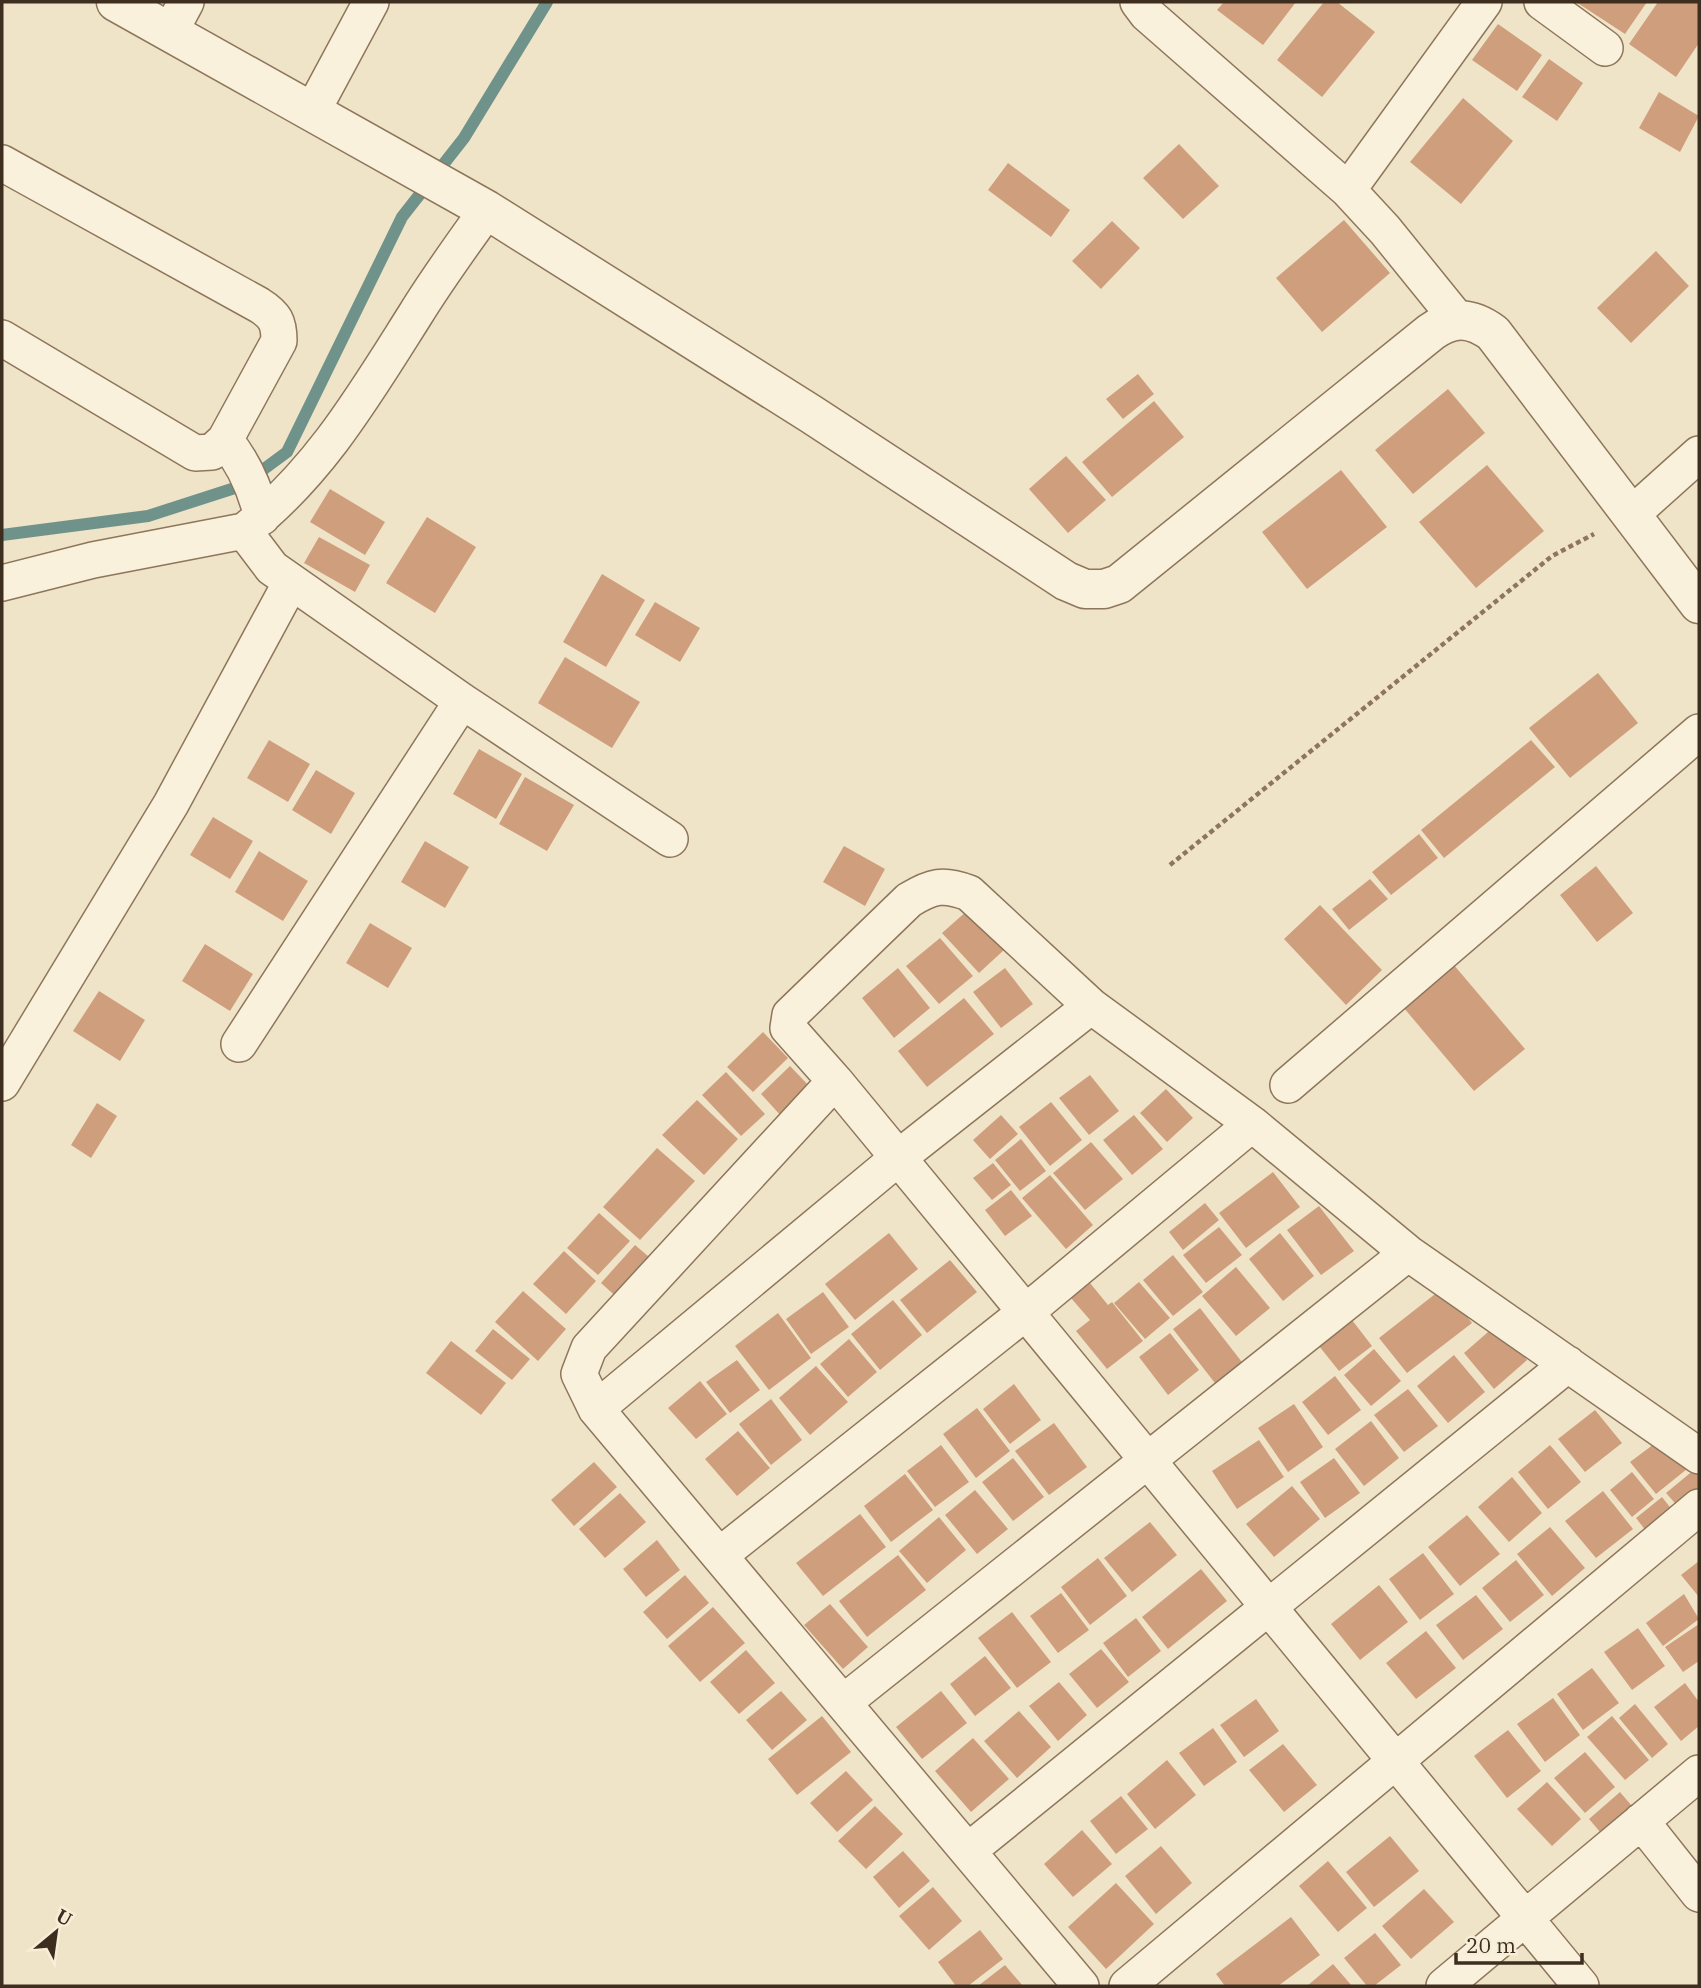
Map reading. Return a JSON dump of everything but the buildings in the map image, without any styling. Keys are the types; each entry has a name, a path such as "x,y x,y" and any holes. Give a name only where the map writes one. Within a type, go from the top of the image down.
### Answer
{"street":[{"path":"116,2 178,17 313,110 481,206 811,414 1036,562 1085,589 1104,589 1119,584 1430,332 1457,319 1474,321 1493,333 1699,604"},
{"path":"313,110 371,2"},
{"path":"1138,2 1147,14 1348,190 1385,230 1457,319"},
{"path":"1348,190 1484,2"},
{"path":"1542,2 1605,48"},
{"path":"2,163 273,313 279,324 279,341 231,447 272,568 462,701 670,839"},
{"path":"2,583 93,560 254,512 307,473 341,431 481,206"},
{"path":"2,338 195,453 231,447"},
{"path":"1631,515 1699,454"},
{"path":"2,1083 171,804 292,582"},
{"path":"239,1044 462,701"},
{"path":"1288,1085 1699,732"},
{"path":"1581,1986 1026,1312 835,1082 794,1038 788,1028 790,1014 909,900 932,886 949,885 969,893 1091,1006 1252,1125 1408,1253 1699,1456"},
{"path":"596,1409 898,1158 1091,1006"},
{"path":"835,1082 589,1348 579,1374 596,1409 1082,1986"},
{"path":"720,1555 1026,1312 1252,1125"},
{"path":"844,1702 1408,1253"},
{"path":"968,1851 1568,1364"},
{"path":"1127,1986 1699,1507"},
{"path":"1444,1986 1699,1773"},
{"path":"1641,1821 1699,1894"}],"path":[{"path":"1170,865 1552,556 1631,515"}],"waterway":[{"path":"2,535 148,516 241,486 287,452 402,217 464,138 547,2"}]}
